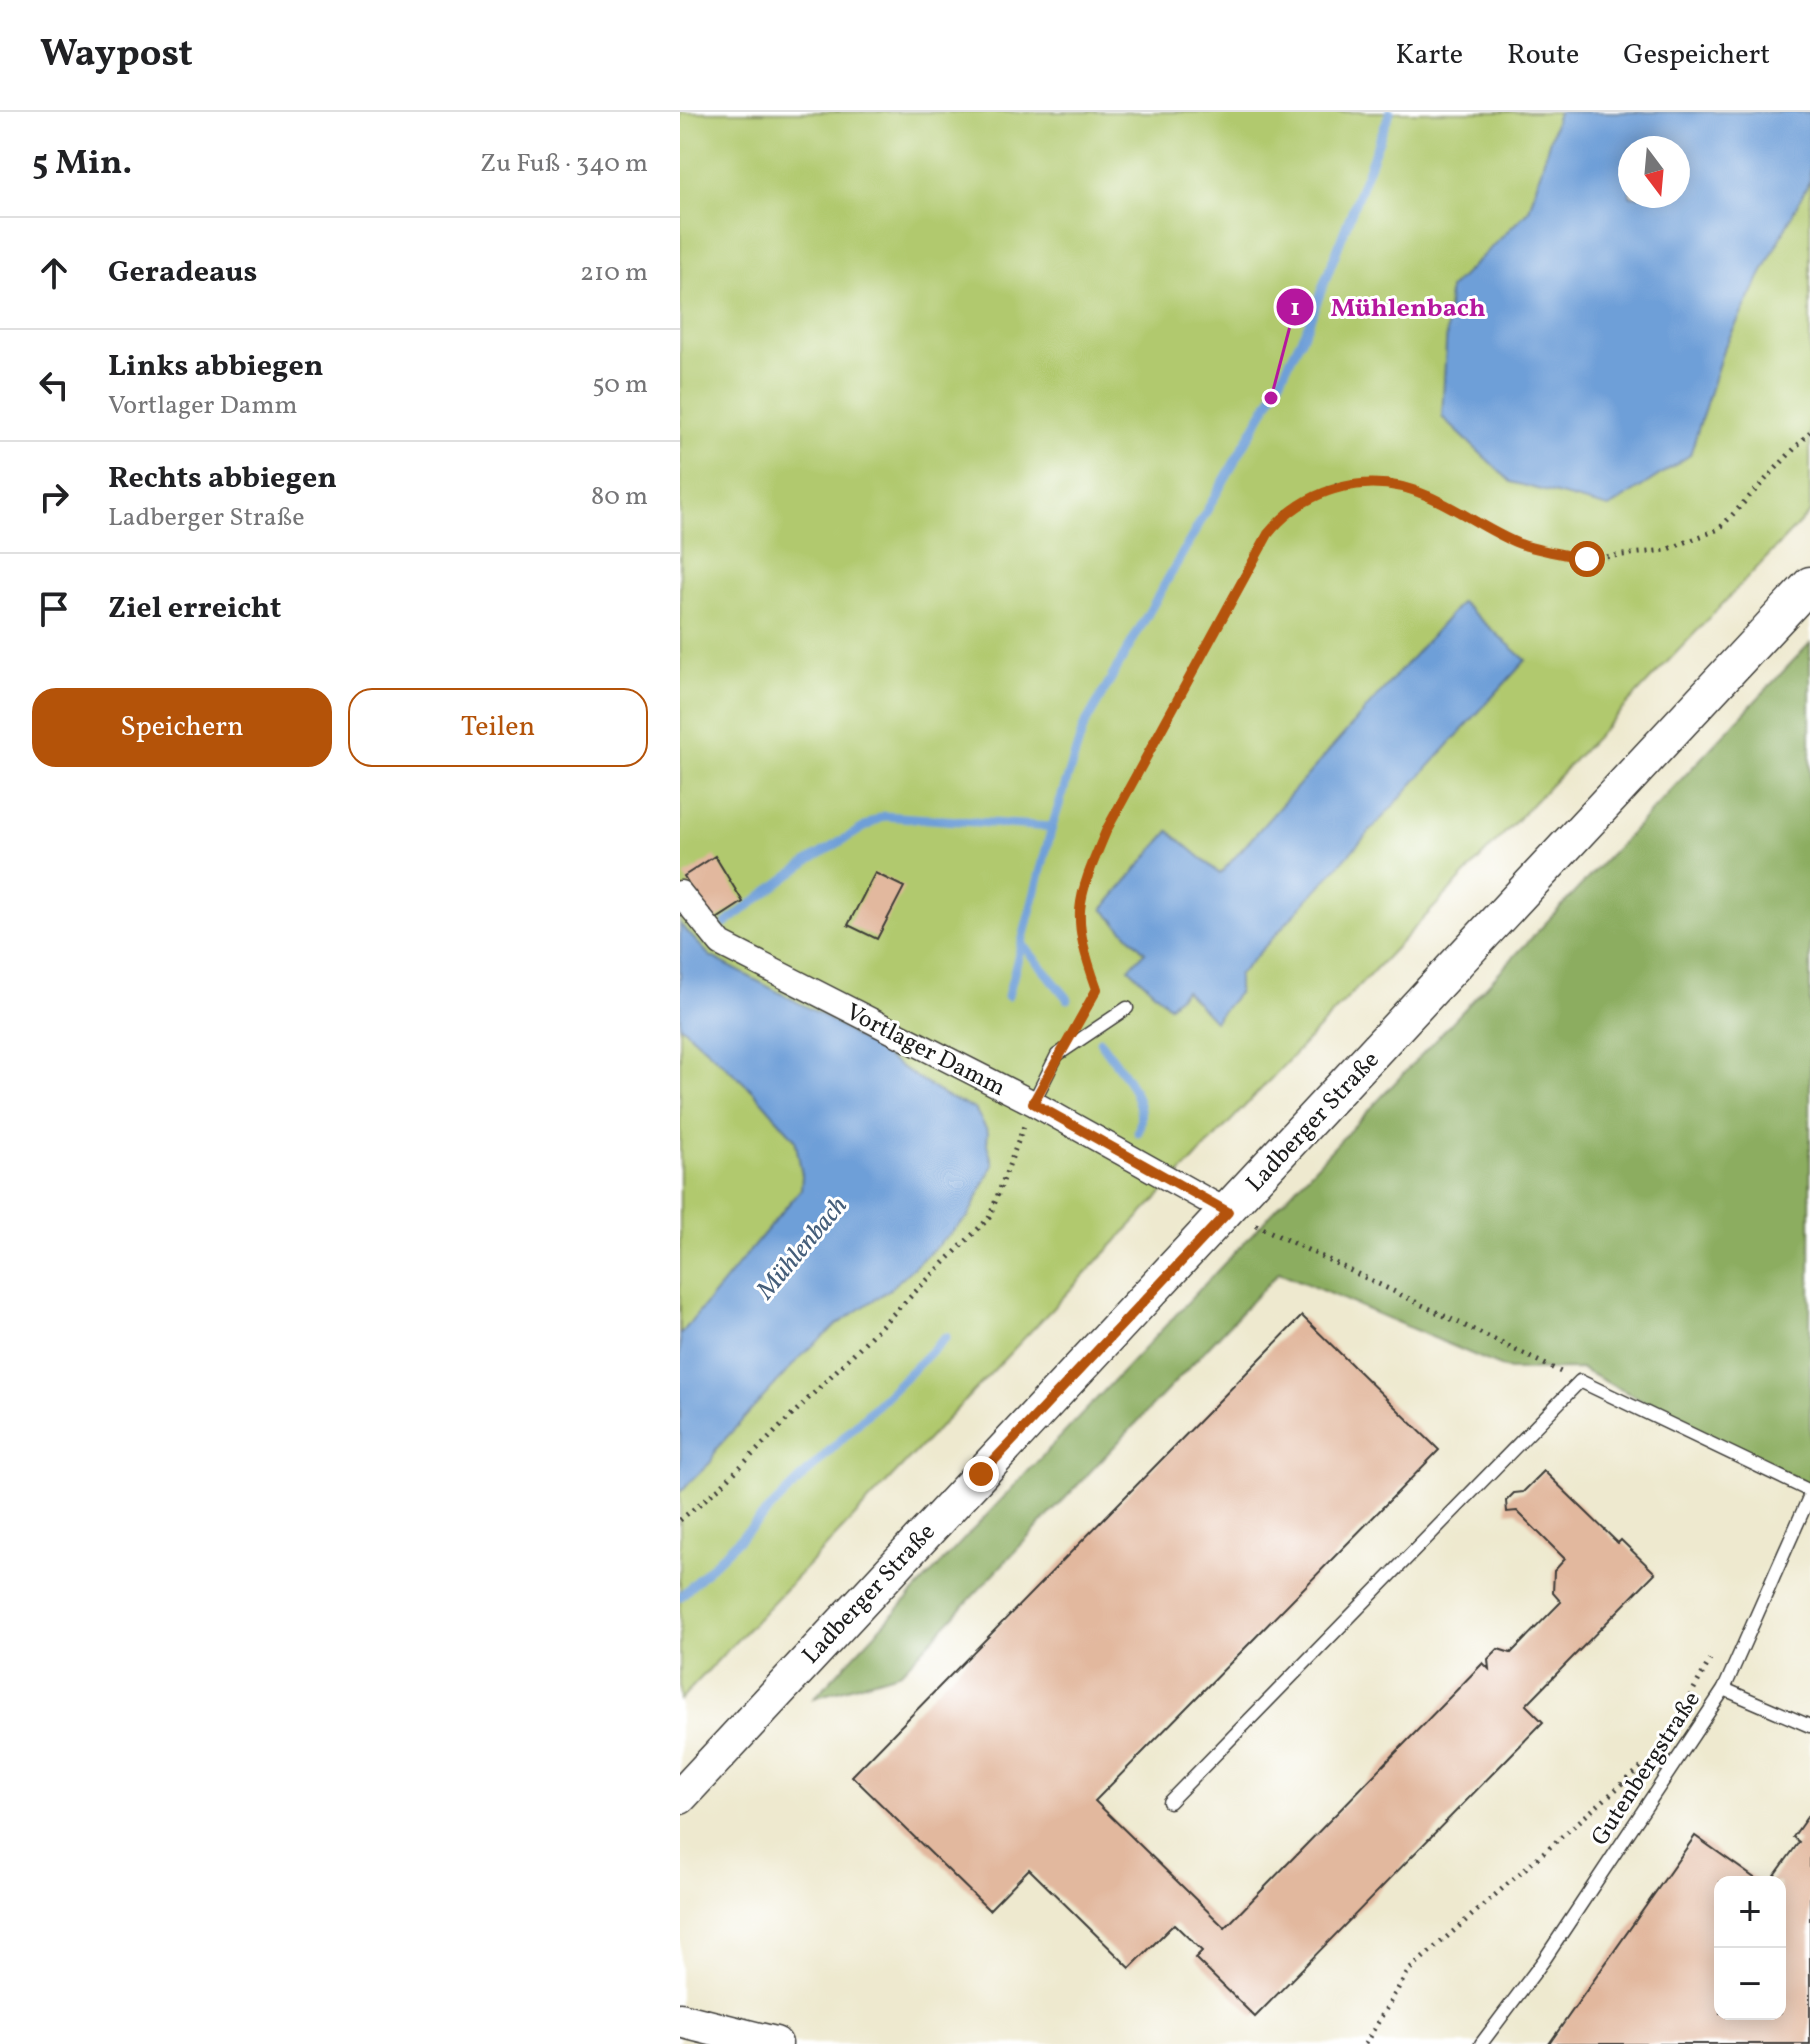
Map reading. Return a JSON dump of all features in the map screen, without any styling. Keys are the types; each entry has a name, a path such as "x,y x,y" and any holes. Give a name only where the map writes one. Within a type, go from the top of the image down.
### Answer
{"main road":[{"name":"Ladberger Straße","path":"680,1797 1810,584"},
{"path":"680,1997 695,2024 775,2044"}],"street":[{"name":"Vortlager Damm","path":"680,893 721,944 1033,1103 1228,1212"}],"lane":[{"path":"1033,1103 1057,1055 1127,1008"},
{"path":"1169,1802 1580,1381 1810,1493"},
{"name":"Gutenbergstraße","path":"1481,2044 1544,1960 1724,1689 1810,1493"},
{"path":"1724,1689 1810,1726"}],"path":[{"path":"1057,1055 1097,989 1080,942 1077,913 1088,874 1107,829 1261,547 1285,513 1334,486 1394,483 1427,495 1517,543 1587,559 1666,550 1719,529 1810,432"},
{"path":"680,1520 719,1488 989,1218 1033,1103"},
{"path":"1228,1212 1580,1381"},
{"path":"1687,1700 1716,1649"},
{"path":"1366,2041 1409,1970 1657,1754"}],"green space":[{"path":"680,112 1810,112 1810,512 680,1700"},
{"path":"1810,643 1810,1486 1581,1369 1509,1370 1279,1272 901,1672 814,1698"}],"water":[{"path":"1558,112 1810,112 1810,180 1723,350 1690,455 1609,508 1511,482 1442,417 1449,289 1529,210"},
{"path":"1461,602 1526,660 1238,976 1238,993 1214,1021 1185,990 1169,1006 1129,968 1145,952 1103,909 1169,831 1220,874"},
{"path":"680,924 710,956 822,1015 945,1096 975,1109 988,1132 987,1144 993,1165 968,1217 890,1289 838,1324 803,1354 716,1449 711,1462 680,1492 680,1335 801,1189 802,1175 795,1139 753,1091 680,1025"}],"building":[{"path":"715,856 743,902 712,922 684,876"},
{"path":"875,873 904,887 877,939 848,925"},
{"path":"1302,1316 1439,1450 1095,1801 1225,1928 1483,1663 1489,1669 1488,1659 1498,1649 1511,1653 1561,1602 1553,1593 1554,1571 1565,1559 1517,1511 1507,1512 1506,1501 1514,1493 1523,1492 1544,1471 1618,1543 1621,1540 1655,1573 1526,1705 1543,1722 1255,2017 1195,1958 1202,1951 1174,1924 1130,1968 1029,1869 989,1910 852,1776"},
{"path":"1810,1813 1810,2044 1549,2044 1695,1836 1752,1876 1714,1876 1714,2020 1786,2020 1786,1876 1774,1876 1799,1842 1793,1837"}],"waterway":[{"name":"Mühlenbach","path":"1008,996 1052,827 1084,726 1271,398 1308,325 1390,112"},
{"path":"726,923 810,860 883,816 1052,827"},
{"path":"1022,944 1068,999"},
{"path":"1100,1041 1136,1095 1141,1119 1138,1132"},
{"path":"680,1597 946,1337"}],"place":[{"name":"Mühlenbach","path":"1271,398"}],"route":[{"path":"981,1474 1228,1212 1033,1103 1057,1055 1090,1006 1097,989 1080,942 1077,913 1088,874 1107,829 1268,534 1285,513 1334,486 1394,483 1427,495 1517,543 1587,559"}]}
